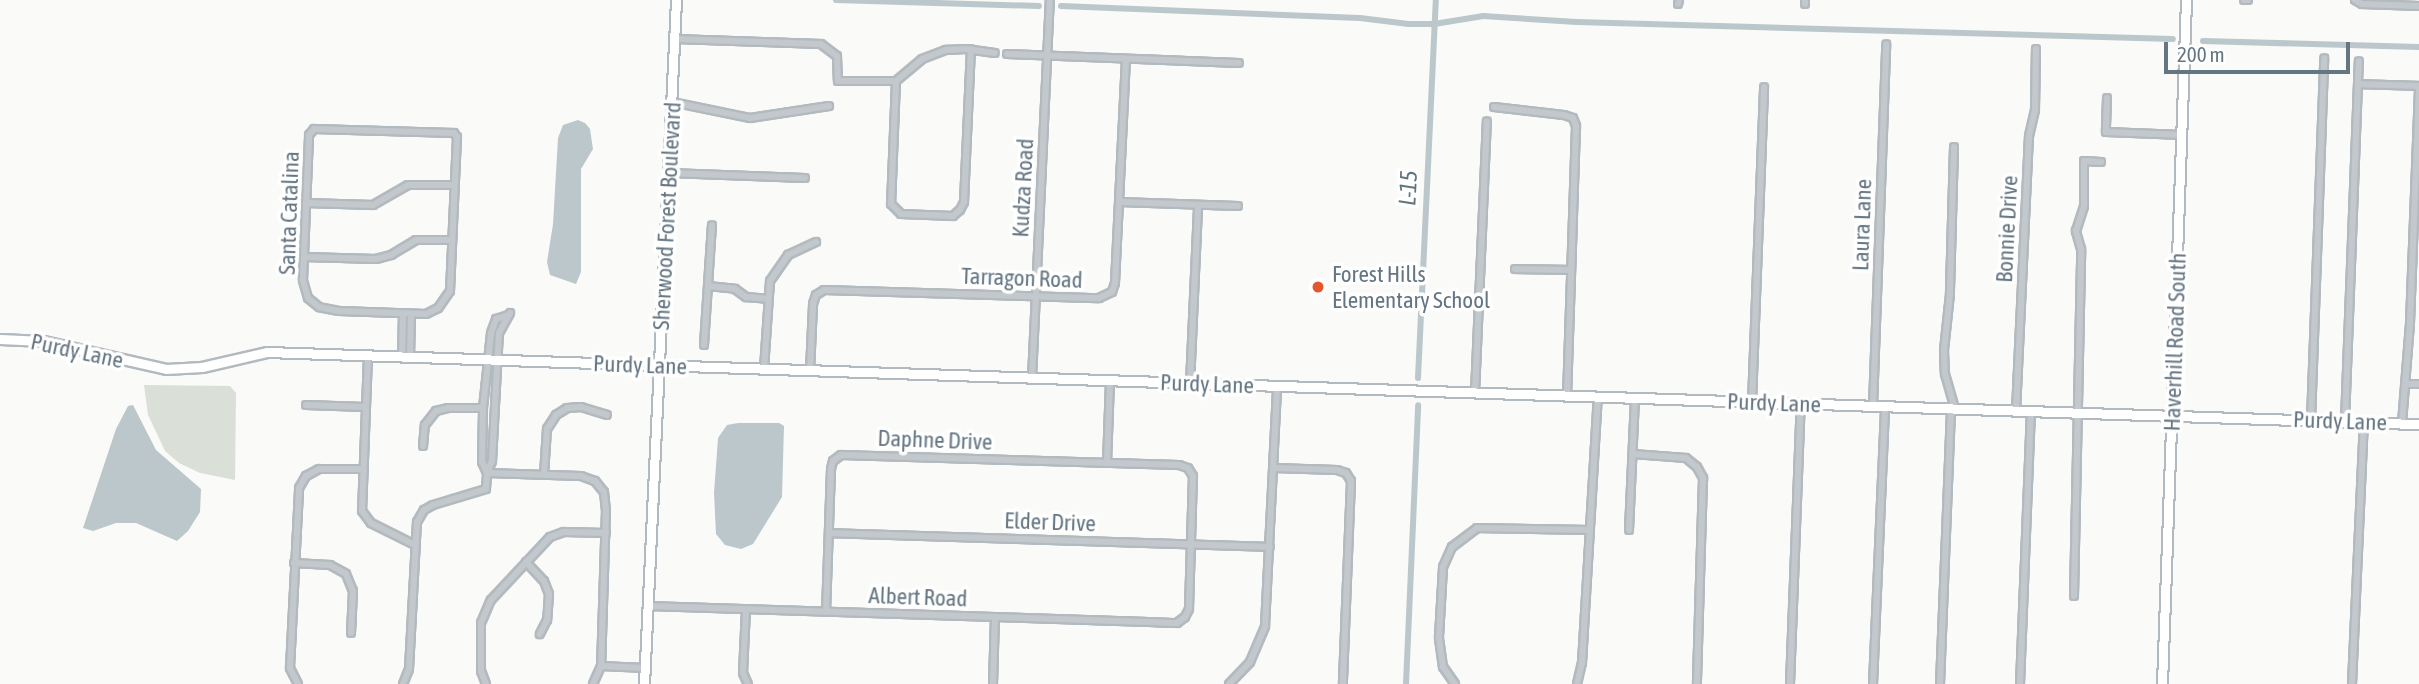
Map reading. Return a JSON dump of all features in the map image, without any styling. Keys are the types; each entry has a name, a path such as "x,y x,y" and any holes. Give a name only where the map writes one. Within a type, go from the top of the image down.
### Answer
{"street":[{"name":"Sherwood Forest Boulevard","path":"644,684 676,0"},
{"name":"Kudza Road","path":"1032,378 1050,0"},
{"name":"Haverhill Road South","path":"2161,684 2186,0"},
{"path":"2356,0 2362,4 2419,6"},
{"path":"675,39 821,44 837,56 838,81 896,81 931,54 956,48 995,53"},
{"name":"Laura Lane","path":"1873,406 1886,44"},
{"path":"896,81 890,199 897,212 948,216 960,211 964,202 971,49"},
{"name":"Bonnie Drive","path":"2016,411 2027,159 2035,110 2036,49"},
{"path":"1007,54 1239,62"},
{"path":"2311,420 2324,58"},
{"name":"Tarragon Road","path":"810,371 813,304 816,295 824,289 1099,298 1112,292 1115,284 1126,59"},
{"path":"2345,421 2359,61"},
{"path":"2358,84 2419,86 2416,265 2402,424"},
{"path":"1752,402 1764,87"},
{"path":"2107,99 2106,132 2183,135"},
{"path":"672,102 750,118 828,107"},
{"path":"1494,107 1564,115 1573,118 1576,126 1567,396"},
{"path":"1475,393 1487,121"},
{"name":"Santa Catalina","path":"314,129 454,133 454,185 450,291 447,299 430,312 411,314 318,307 304,289 309,135 314,129"},
{"path":"1940,684 1953,409 1944,357 1950,294 1954,146"},
{"path":"2074,596 2081,249 2076,231 2084,206 2084,161 2101,162"},
{"path":"669,173 806,178"},
{"path":"306,203 373,205 408,186 454,185"},
{"path":"1119,202 1238,206"},
{"path":"1190,384 1198,205"},
{"path":"704,345 712,225"},
{"path":"304,257 376,258 391,255 416,240 452,240"},
{"path":"764,369 770,281 782,261 796,250 816,243"},
{"path":"1515,269 1571,270"},
{"path":"708,286 736,289 746,297 768,299"},
{"path":"402,314 406,357"},
{"path":"406,357 411,314"},
{"path":"403,684 409,669 417,522 424,510 486,489 487,473 492,461 492,326 496,319 509,314"},
{"path":"2410,323 2419,324"},
{"name":"Purdy Lane","path":"0,339 43,341 166,369 202,367 262,352 2419,424"},
{"path":"368,356 361,506 371,523 415,545"},
{"path":"487,473 482,461 483,408 493,359"},
{"path":"1107,463 1110,382"},
{"path":"2406,384 2419,384"},
{"path":"1228,684 1239,680 1257,651 1265,626 1277,387"},
{"path":"1577,684 1582,663 1598,397"},
{"path":"1629,530 1634,398"},
{"path":"1790,684 1801,404"},
{"path":"306,405 365,407"},
{"path":"544,475 547,429 556,415 567,408 581,407 607,415"},
{"path":"1873,684 1885,407"},
{"path":"422,446 425,425 436,411 448,408 483,408"},
{"path":"2020,684 2031,412"},
{"path":"2352,684 2364,422"},
{"path":"1633,454 1686,458 1698,467 1703,478 1697,684"},
{"name":"Daphne Drive","path":"826,612 831,469 833,461 841,455 1188,468 1194,480 1191,545"},
{"path":"1274,468 1346,473 1352,485 1343,684"},
{"path":"298,684 290,668 298,493 303,480 318,469 362,469"},
{"path":"487,473 586,477 598,484 606,501 606,533 601,666 593,684"},
{"path":"1455,684 1443,667 1439,647 1443,567 1452,547 1477,528 1588,530"},
{"path":"486,684 481,671 483,614 491,600 554,535 606,533"},
{"name":"Elder Drive","path":"828,533 1270,547"},
{"name":"Albert Road","path":"648,606 1172,623 1185,617 1189,609 1191,545"},
{"path":"526,562 544,581 549,594 547,620 540,634"},
{"path":"295,563 330,565 346,574 353,591 351,633"},
{"path":"746,609 744,673 748,684"},
{"path":"993,684 995,617"},
{"path":"601,666 645,668"}],"shaded area":[{"path":"578,120 590,129 593,149 581,169 581,272 576,284 550,275 547,262 553,224 558,138 563,125"},
{"path":"144,385 230,386 236,393 235,480 200,473 179,463 165,451 148,415"},
{"path":"133,405 156,450 201,489 200,512 188,531 177,541 136,523 116,523 93,531 83,528 116,429 128,406"},
{"path":"779,423 784,426 782,497 753,544 741,549 725,545 716,534 714,493 718,438 727,425"}],"waterway":[{"path":"836,0 1039,6"},
{"name":"L-15","path":"1418,378 1436,0"},
{"path":"1061,6 1360,18 1409,24 1434,24 1483,16 1577,22 2173,39"},
{"path":"2203,41 2419,47"},
{"name":"L-15","path":"1406,684 1418,405"}],"place":[{"name":"Forest Hills Elementary School","path":"1318,287"}]}
